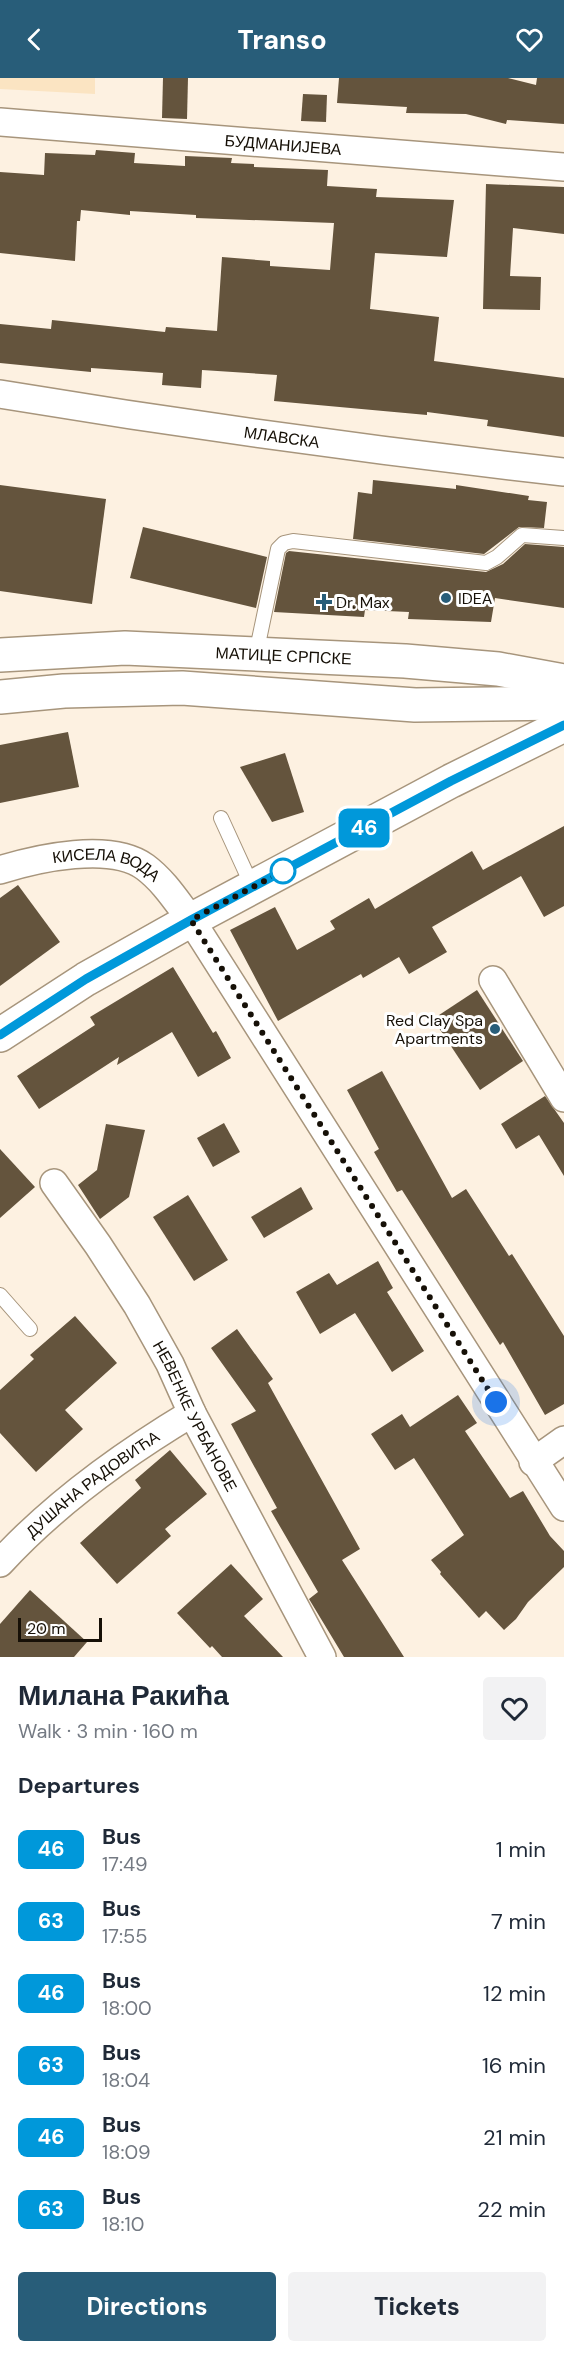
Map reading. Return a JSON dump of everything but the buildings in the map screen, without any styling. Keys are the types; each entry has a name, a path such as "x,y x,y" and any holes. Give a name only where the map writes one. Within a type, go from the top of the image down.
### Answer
{"main road":[{"name":"МАТИЦЕ СРПСКЕ","path":"0,655 125,648 256,654 405,661 498,669 564,681"},
{"path":"0,697 64,691 182,688 414,705 564,703"},
{"path":"0,1035 86,979 191,920 451,781 564,725"}],"street":[{"name":"БУДМАНИЈЕВА","path":"0,122 564,167"},
{"name":"МЛАВСКА","path":"0,394 133,416 408,455 564,472"},
{"name":"КИСЕЛА ВОДА","path":"0,870 64,856 91,853 118,855 143,865 154,874 191,920 564,1507"},
{"path":"493,980 564,1098"},
{"name":"НЕВЕНКЕ УРБАНОВЕ","path":"54,1184 137,1305 322,1657"},
{"name":"ДУШАНА РАДОВИЋА","path":"0,1563 46,1518 97,1476 146,1440 192,1413"},
{"path":"533,1461 564,1440"}],"lane":[{"path":"256,654 278,549 284,543 293,541 486,563 497,557 522,535 564,538"},
{"path":"221,818 253,888"},
{"path":"0,1295 30,1329"}],"shaded area":[{"path":"0,78 95,78 95,94 0,89"}],"bus line":[{"name":"46","path":"0,1035 86,979 191,920 451,781 564,725"}],"place":[{"name":"IDEA","path":"446,598"},
{"name":"Dr. Max","path":"324,602"},
{"name":"Red Clay Spa Apartments","path":"495,1029"}],"route":[{"path":"283,871 191,920 496,1402"}]}
